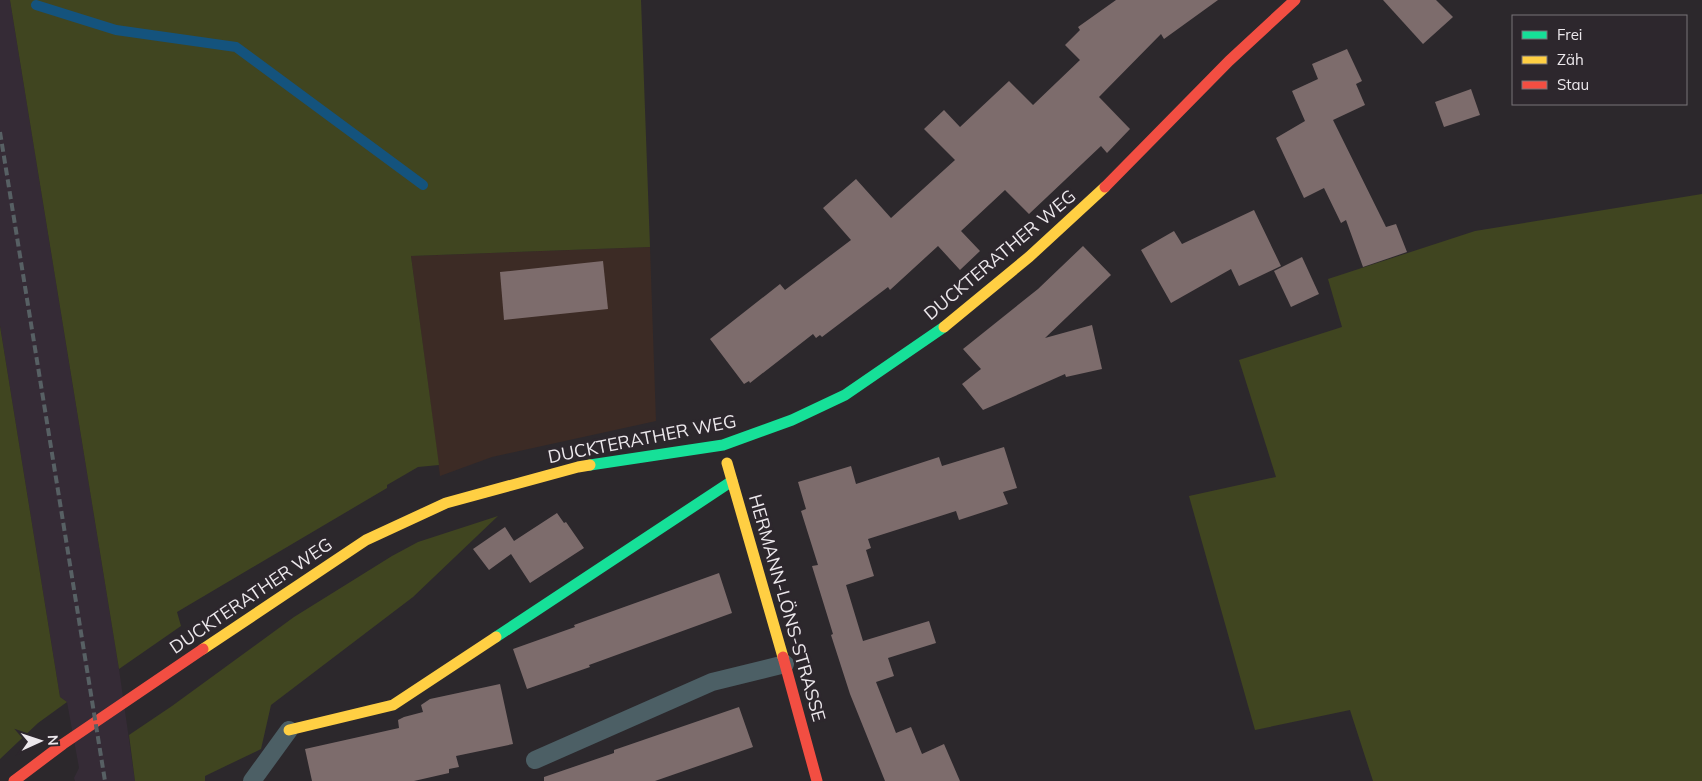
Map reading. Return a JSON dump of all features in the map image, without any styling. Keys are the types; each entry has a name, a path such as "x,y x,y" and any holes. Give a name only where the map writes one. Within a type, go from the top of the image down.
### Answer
{"street":[{"name":"DUCKTERATHER WEG","path":"14,781 125,700 366,540 446,503 578,467 722,445 792,420 845,395 937,333 1029,258 1090,202 1228,61 1295,0"},
{"name":"HERMANN-LÖNS-STRASSE","path":"722,445 786,664 817,781"},
{"path":"289,730 393,705 732,480"}],"lane":[{"path":"535,760 712,682 786,664"},
{"path":"252,781 289,730"}],"shaded area":[{"path":"0,0 10,0 119,669 135,781 75,781 74,778 79,768 67,702 60,697 0,326"},
{"path":"650,247 656,421 492,457 440,476 411,256"}],"green space":[{"path":"10,0 641,0 650,247 411,256 439,465 418,467 387,485 387,488 177,612 181,626 119,669"},
{"path":"1702,194 1702,781 1373,781 1350,710 1255,730 1189,496 1276,477 1239,360 1342,327 1328,279 1475,231"},
{"path":"0,326 60,697 67,702 38,723 0,759"},
{"path":"498,516 413,597 271,705 261,749 205,776 205,781 135,781 129,735 294,617 392,556 418,542"}],"building":[{"path":"1116,0 1218,0 1164,39 1161,34 1099,97 1130,129 1107,153 1101,146 1029,214 1005,190 961,231 980,251 960,270 938,246 890,290 888,287 822,337 820,335 816,338 813,334 750,383 749,381 744,384 710,339 780,284 785,290 851,240 823,208 856,179 891,218 955,160 924,129 944,110 960,127 1009,81 1033,105 1080,60 1065,45 1080,30 1078,27"},
{"path":"1383,0 1436,0 1453,17 1423,44"},
{"path":"1347,49 1362,81 1356,84 1365,105 1333,120 1386,227 1396,224 1407,252 1363,267 1346,220 1341,223 1324,188 1304,198 1276,138 1305,121 1292,91 1318,79 1312,64"},
{"path":"1471,89 1480,115 1444,127 1435,102"},
{"path":"1254,210 1281,266 1239,286 1231,269 1171,303 1141,250 1174,231 1182,244"},
{"path":"1083,246 1111,275 1045,338 1092,325 1102,369 1066,377 1065,374 983,410 962,384 981,369 963,349 1038,289"},
{"path":"1302,257 1319,294 1291,307 1274,271"},
{"path":"603,261 608,309 504,320 500,272"},
{"path":"1004,447 1017,488 1003,492 1008,504 959,520 956,511 868,539 871,548 866,550 874,576 846,585 863,641 929,621 936,643 888,658 894,676 876,682 896,733 911,727 922,754 944,744 960,781 885,781 850,694 831,635 833,634 812,566 818,565 801,511 806,509 798,482 851,466 856,484 939,457 942,466"},
{"path":"557,513 564,523 566,522 584,548 530,583 511,554 489,570 473,549 505,527 514,541"},
{"path":"719,573 732,613 527,689 513,649"},
{"path":"500,684 513,744 456,756 459,767 449,769 449,773 414,781 312,781 305,749 399,728 398,720 423,712 421,705 430,699"},
{"path":"739,707 753,747 655,781 544,781 544,777 614,753 614,750"}],"waterway":[{"path":"36,5 116,30 236,47 423,185"}],"railway":[{"path":"0,132 105,781"}],"traffic: fast":[{"path":"590,465 723,445 792,420 845,395 944,327"},
{"path":"496,637 732,481"}],"traffic: slow":[{"path":"944,327 1029,257 1105,187"},
{"path":"727,463 783,657"},
{"path":"203,649 366,540 446,503 590,465"},
{"path":"289,730 393,705 496,637"}],"traffic: jam":[{"path":"1105,187 1229,61 1295,0"},
{"path":"14,781 63,744 203,649"},
{"path":"783,657 817,781"}]}
